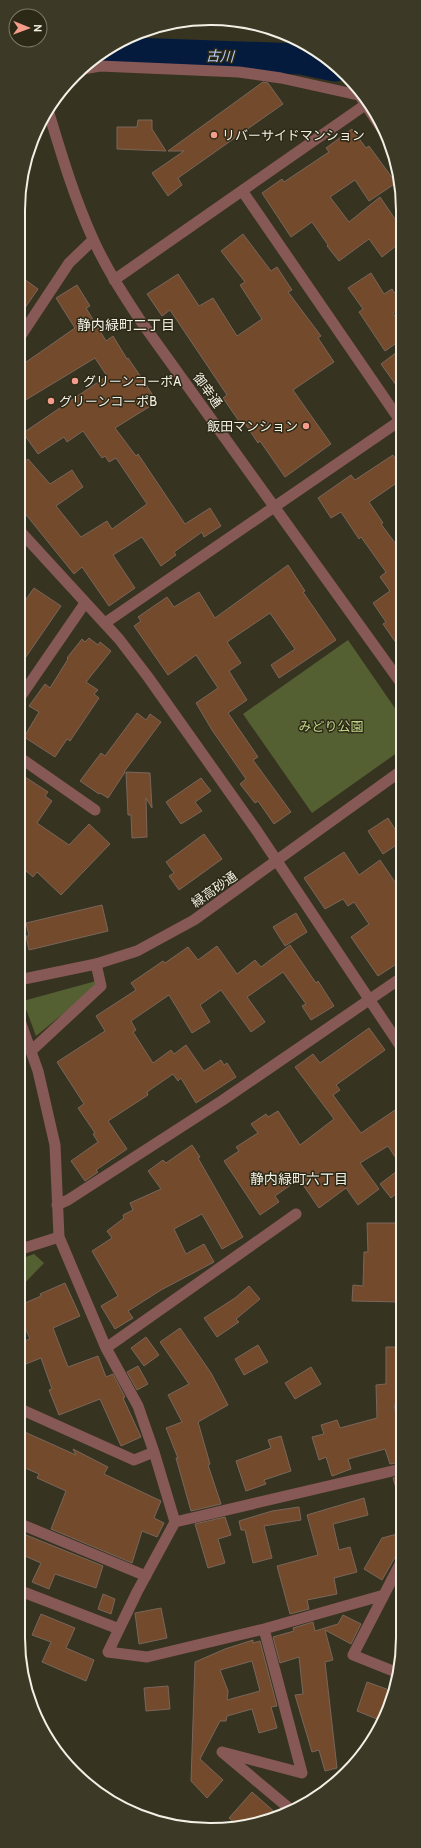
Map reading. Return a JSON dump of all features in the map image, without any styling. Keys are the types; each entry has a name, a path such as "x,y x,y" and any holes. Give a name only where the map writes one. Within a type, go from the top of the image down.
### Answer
{"street":[{"path":"93,67 100,66 239,72 281,78 329,90 355,95"},
{"path":"114,280 243,192 364,105"},
{"name":"御幸通","path":"50,117 72,188 93,240 114,280 140,320 396,676"},
{"path":"243,192 396,414"},
{"path":"25,329 69,263 93,240"},
{"path":"104,623 396,424"},
{"path":"25,537 104,623 148,677 277,861 396,1040"},
{"path":"25,690 85,602"},
{"path":"25,761 95,810"},
{"name":"緑高砂通","path":"25,979 96,964 137,951 194,920 396,775"},
{"path":"31,1051 101,986 96,964"},
{"path":"57,1205 68,1200 223,1100 396,982"},
{"path":"25,1034 38,1071 55,1146 59,1236 106,1348 138,1406 154,1452 175,1522 108,1652 146,1657 264,1629 384,1595"},
{"path":"106,1348 296,1214"},
{"path":"25,1248 59,1236"},
{"path":"25,1411 134,1460 154,1452"},
{"path":"175,1522 396,1470"},
{"path":"25,1526 146,1576"},
{"path":"393,1671 353,1655 396,1572"},
{"path":"25,1593 119,1629"},
{"path":"264,1629 302,1773 222,1752 287,1806"}],"green space":[{"name":"みどり公園","path":"348,640 396,710 396,754 312,813 243,714"},
{"path":"96,981 97,986 36,1036 25,1006 25,1000"},
{"path":"34,1254 44,1263 25,1283 25,1257"}],"building":[{"name":"リバーサイドマンション","path":"263,82 268,83 283,104 178,178 182,185 168,196 152,173 184,151 168,151"},
{"path":"138,120 152,120 152,129 166,151 117,149 117,127 137,127"},
{"path":"352,129 366,148 369,146 393,179 394,184 369,201 355,180 330,197 349,222 380,197 395,219 396,218 396,246 382,257 369,239 339,261 327,246 328,245 312,222 291,237 262,193 282,179 284,182 329,152 326,148"},
{"path":"243,234 271,271 277,267 292,290 288,292 321,336 318,338 334,362 293,390 331,444 285,477 260,441 258,443 244,422 241,424 223,398 227,395 170,310 162,316 147,294 178,274 199,306 213,298 237,336 262,319 240,285 245,282 221,251"},
{"path":"371,273 384,294 392,289 396,295 396,311 393,313 396,318 396,343 385,351 359,312 363,309 348,288"},
{"path":"25,280 38,289 25,308"},
{"path":"77,285 90,306 86,308 106,341 113,336 157,402 115,428 136,456 138,454 185,524 210,508 221,526 204,537 202,532 174,552 176,555 161,566 142,537 113,555 135,588 109,606 82,567 74,574 25,513 25,461 28,459 50,484 72,470 83,487 56,506 81,537 107,521 112,529 147,504 116,458 109,462 105,456 102,458 83,431 67,442 64,437 38,454 25,436 25,432 107,376 95,358 25,400 25,363 75,328 56,298"},
{"path":"396,353 396,385 381,364"},
{"path":"393,455 396,460 396,483 369,502 383,523 381,524 396,544 396,643 383,624 386,622 373,603 390,591 380,577 386,572 361,537 359,539 341,512 331,518 318,498 351,475 355,480"},
{"path":"288,565 305,591 303,592 336,640 279,678 271,665 295,649 270,613 227,642 241,663 229,671 247,700 228,713 258,757 253,760 291,812 274,824 258,801 255,803 240,784 246,779 212,730 196,703 218,688 196,655 168,675 134,626 141,621 138,617 167,597 174,607 199,592 215,618"},
{"path":"34,588 61,606 25,658 25,601"},
{"path":"89,638 98,645 100,642 111,651 86,682 98,690 94,694 99,698 70,741 67,739 55,757 25,738 39,712 29,706 45,684 50,688 68,659 67,658 82,639 85,642"},
{"path":"137,713 146,720 150,714 161,722 124,772 108,798 100,793 99,794 80,781 101,753 105,756"},
{"path":"126,772 150,773 152,808 146,798 147,837 132,838 131,815 128,815"},
{"path":"25,777 48,792 45,796 52,801 37,823 69,845 89,824 110,844 61,895 37,872 33,877 25,870"},
{"path":"201,778 211,791 195,802 202,811 181,824 166,802"},
{"path":"388,818 396,831 396,845 383,854 368,831"},
{"path":"204,834 222,859 179,890 169,876 174,873 166,862"},
{"path":"344,852 359,875 380,860 396,881 396,964 378,976 351,937 369,924 354,902 348,906 343,899 325,909 304,878"},
{"path":"102,905 108,931 29,950 26,936 29,936 26,923"},
{"path":"296,913 307,932 285,946 273,927"},
{"path":"290,945 316,983 318,981 334,1006 311,1020 302,1006 306,1004 283,972 247,997 265,1022 251,1032 221,990 200,1005 210,1022 192,1033 169,995 131,1021 136,1030 133,1032 153,1063 171,1050 174,1054 186,1045 204,1071 221,1060 224,1065 227,1063 236,1077 196,1103 181,1078 178,1081 173,1074 147,1092 148,1095 108,1121 127,1149 96,1170 98,1172 85,1181 71,1161 98,1142 93,1134 95,1133 78,1108 84,1104 57,1062 105,1031 96,1016 136,990 131,983 163,961 165,963 188,947 198,960 217,946 237,974 255,960 261,967"},
{"path":"369,1028 385,1050 336,1085 340,1090 333,1095 361,1133 396,1109 396,1158 388,1146 360,1163 379,1189 358,1205 346,1188 319,1208 299,1179 275,1196 279,1202 260,1215 224,1161 239,1151 236,1147 258,1133 251,1124 266,1114 268,1117 278,1111 300,1145 334,1119 295,1067 313,1054 320,1063"},
{"path":"192,1145 243,1237 222,1249 202,1214 174,1229 186,1254 204,1244 214,1262 161,1290 128,1311 133,1318 115,1329 101,1306 118,1296 92,1251 112,1238 107,1231 124,1218 123,1215 133,1210 130,1203 161,1189 148,1171 163,1160 166,1163"},
{"path":"396,1172 396,1194 391,1198 380,1184"},
{"path":"367,1223 396,1223 396,1302 352,1301 353,1285 363,1286 364,1252 368,1252"},
{"path":"65,1283 80,1316 53,1328 68,1367 98,1356 106,1377 113,1374 125,1397 123,1398 141,1437 121,1446 100,1399 59,1415 49,1390 52,1389 41,1358 25,1364 25,1341 30,1339 25,1328 25,1303 41,1296 40,1294"},
{"path":"249,1286 260,1299 236,1319 239,1322 217,1337 204,1318 235,1298"},
{"path":"180,1328 211,1373 228,1405 198,1422 210,1464 208,1465 221,1504 191,1511 176,1458 178,1458 166,1428 182,1422 168,1395 189,1384 160,1342"},
{"path":"146,1337 159,1355 144,1366 131,1348"},
{"path":"258,1345 268,1362 244,1375 235,1359"},
{"path":"386,1347 396,1347 396,1405 394,1405 396,1415 396,1463 390,1464 385,1449 348,1459 351,1469 332,1476 326,1457 319,1460 312,1437 324,1434 321,1425 337,1420 340,1428 377,1418 376,1385 386,1384"},
{"path":"138,1366 148,1384 137,1390 127,1372"},
{"path":"311,1367 321,1384 295,1399 285,1383"},
{"path":"25,1432 76,1455 73,1449 108,1467 104,1474 161,1501 154,1518 164,1523 157,1537 142,1531 132,1563 51,1529 66,1491 37,1478 39,1474 25,1468"},
{"path":"281,1436 291,1471 264,1480 266,1484 246,1491 236,1461 271,1448 268,1440"},
{"path":"396,1477 396,1488 393,1478"},
{"path":"364,1498 368,1515 333,1524 339,1550 350,1547 357,1572 334,1578 337,1594 307,1600 309,1609 290,1614 277,1566 318,1555 307,1515"},
{"path":"299,1507 301,1520 264,1526 272,1558 253,1563 245,1530 241,1530 239,1521 272,1511"},
{"path":"225,1517 231,1535 218,1539 225,1563 208,1568 195,1524"},
{"path":"396,1534 396,1556 382,1580 364,1569 382,1538"},
{"path":"25,1535 103,1566 96,1588 55,1574 49,1589 32,1582 41,1563 25,1556"},
{"path":"103,1594 115,1599 111,1614 98,1609"},
{"path":"161,1608 167,1638 139,1644 135,1613"},
{"path":"41,1614 75,1628 66,1648 94,1660 86,1681 42,1662 51,1642 32,1635"},
{"path":"343,1615 361,1624 351,1644 325,1630 333,1660 325,1662 337,1768 325,1771 319,1750 312,1752 295,1695 303,1694 299,1657 280,1663 273,1637 294,1631 293,1628 313,1622 315,1631 338,1624"},
{"path":"253,1640 253,1643 260,1641 277,1706 271,1707 277,1728 259,1733 252,1709 227,1716 226,1721 220,1721 200,1759 223,1780 207,1798 191,1781 195,1662 225,1649","holes":["252,1661 260,1691 227,1700 228,1691 220,1670"]},
{"path":"367,1682 389,1690 377,1719 357,1711"},
{"path":"168,1686 170,1709 146,1711 144,1688"},
{"path":"252,1792 274,1812 259,1817 233,1821 229,1818"}],"waterway":[{"name":"古川","path":"114,52 301,59 324,64"}],"place":[{"name":"リバーサイドマンション","path":"214,135"},
{"name":"グリーンコーポA","path":"75,381"},
{"name":"グリーンコーポB","path":"51,401"},
{"name":"飯田マンション","path":"306,426"}],"district":[{"name":"静内緑町二丁目","path":"126,325"},
{"name":"静内緑町六丁目","path":"299,1179"}]}
